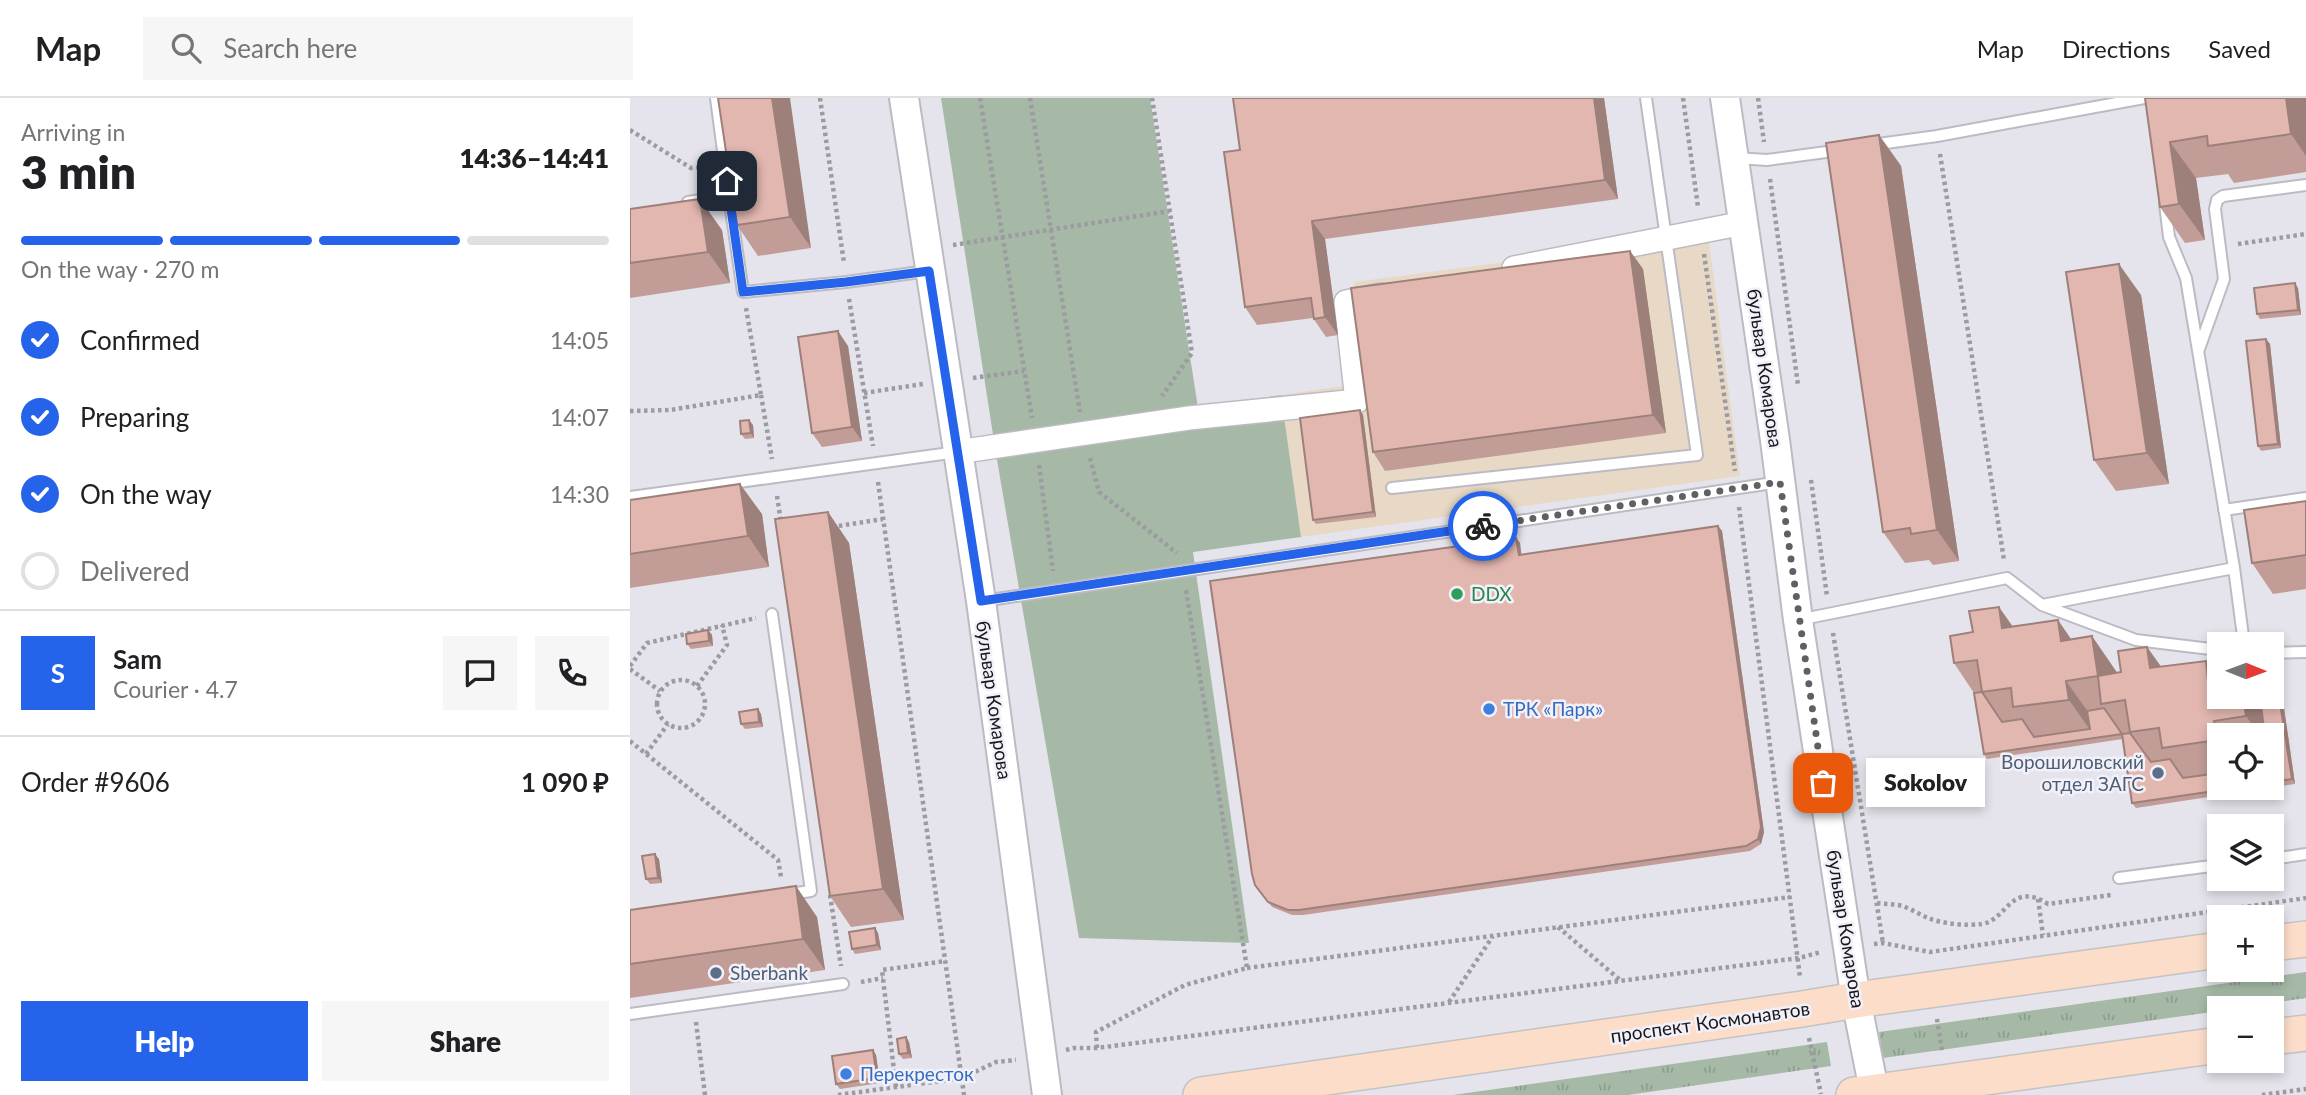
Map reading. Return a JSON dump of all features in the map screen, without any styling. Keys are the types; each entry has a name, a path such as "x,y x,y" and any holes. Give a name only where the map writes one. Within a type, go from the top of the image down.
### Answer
{"main road":[{"path":"2284,942 2306,939"},
{"name":"проспект Космонавтов","path":"1201,1095 2207,952"},
{"path":"2284,1036 2306,1033"},
{"path":"1868,1094 2207,1047"}],"street":[{"name":"бульвар Комарова","path":"904,98 981,601 1047,1095"},
{"name":"бульвар Комарова","path":"1725,98 1868,1094"},
{"path":"1493,272 1744,223"},
{"path":"957,452 1152,423 1357,401 1346,302 1399,291"}],"lane":[{"path":"716,98 743,292 846,282 928,260"},
{"path":"1392,488 1698,455 1646,98"},
{"path":"1734,158 1767,160 1937,136 2144,98"},
{"path":"2150,98 2152,111"},
{"path":"2198,352 2224,279 2215,209 2217,200 2306,185"},
{"path":"2162,187 2169,237 2186,278 2242,632"},
{"path":"680,203 729,197"},
{"path":"630,497 957,452"},
{"path":"981,601 1780,482"},
{"path":"2224,510 2306,498"},
{"path":"2042,605 2234,568"},
{"path":"1798,620 2007,578 2042,605 2136,640 2207,649"},
{"path":"771,897 811,891 772,614"},
{"path":"2284,653 2306,652"},
{"path":"2284,857 2306,854"},
{"path":"2119,878 2207,867"},
{"path":"630,1014 843,985"}],"path":[{"path":"820,98 876,465 964,1095"},
{"path":"981,98 1036,440 1056,590"},
{"path":"1030,98 1084,433 1099,492 1184,558 1247,968"},
{"path":"1152,98 1192,353 1151,412 1152,423"},
{"path":"1074,1048 1097,1048 1798,958 1684,98"},
{"path":"1758,98 1799,394"},
{"path":"630,130 691,169 725,165"},
{"path":"1937,136 2007,578"},
{"path":"928,260 1003,237 1170,211"},
{"path":"743,292 781,523"},
{"path":"630,411 670,410 761,395"},
{"path":"1811,477 1830,615 1883,943 1930,952 2306,898"},
{"path":"820,529 883,519"},
{"path":"660,691 630,668 647,643 772,614"},
{"path":"697,686 727,645 723,625"},
{"path":"678,680 697,686 704,696 705,708 700,718 691,725 680,728 668,724 660,716 657,704 660,691 678,680"},
{"path":"646,754 668,724"},
{"path":"630,741 778,860 784,895"},
{"path":"1877,903 1901,905 1931,920 1968,925 1986,923 2023,897 2038,898 2048,904 2121,894 2119,878"},
{"path":"811,891 829,888 843,985"},
{"path":"1097,1048 1096,1032 1185,985 1247,968 1790,897"},
{"path":"2038,898 2043,935"},
{"path":"1558,927 1620,981"},
{"path":"1448,1003 1494,936"},
{"path":"1930,952 1946,1083"},
{"path":"896,1087 882,970 946,961"},
{"path":"694,1004 705,1095"},
{"path":"838,1095 962,1078"},
{"path":"2262,1095 2306,1089"}],"shaded area":[{"path":"1708,235 1740,476 1301,537 1281,395 1363,383 1354,282"}],"green space":[{"path":"941,98 1150,98 1198,408 1281,395 1301,537 1193,552 1249,943 1079,938 996,454"},
{"path":"2306,972 2306,998 2284,1001 2284,996 2207,996 2207,1013 1883,1058 1879,1032 2235,982 2284,982 2284,975"},
{"path":"1827,1042 1831,1066 1628,1095 1453,1095"}],"building":[{"path":"718,98 772,98 790,217 737,225"},
{"path":"1233,98 1594,98 1605,180 1312,221 1325,317 1314,319 1311,298 1245,307 1224,152 1240,150"},
{"path":"2145,98 2286,98 2291,134 2208,146 2207,136 2170,142 2179,204 2160,207"},
{"path":"1879,135 1937,530 1911,534 1910,528 1883,532 1826,143"},
{"path":"700,199 708,252 630,263 630,209"},
{"path":"1630,251 1653,415 1373,452 1351,288"},
{"path":"2119,264 2147,453 2094,460 2066,272"},
{"path":"2295,283 2298,310 2257,314 2254,288"},
{"path":"838,331 852,427 812,433 798,337"},
{"path":"2266,339 2278,444 2258,446 2246,341"},
{"path":"1360,410 1373,512 1313,520 1300,418"},
{"path":"749,420 751,433 741,434 740,421"},
{"path":"740,484 748,536 630,554 630,500"},
{"path":"2306,501 2306,555 2252,563 2244,510"},
{"path":"828,512 883,889 830,896 775,519"},
{"name":"ТРК «Парк»","path":"1718,526 1761,827 1758,839 1746,846 1299,910 1288,910 1268,902 1255,885 1252,874 1210,581 1516,538 1519,555"},
{"path":"1999,607 2002,628 2058,620 2061,641 2092,636 2098,676 2066,681 2069,700 2013,707 2011,688 1982,692 1977,660 1954,663 1950,636 1973,632 1969,611"},
{"path":"708,630 709,641 687,644 686,634"},
{"path":"2147,647 2150,668 2206,661 2207,709 2245,709 2246,716 2207,723 2207,741 2162,748 2159,728 2130,732 2125,700 2101,704 2098,676 2121,672 2118,651"},
{"path":"1982,692 2002,722 2022,719 2034,737 2090,729 2087,711 2104,708 2122,734 1984,754 1974,693"},
{"path":"758,709 759,722 741,724 739,712"},
{"path":"2261,709 2281,709 2283,723 2263,723"},
{"path":"2284,728 2292,779 2284,780"},
{"name":"Ворошиловский отдел ЗАГС","path":"2130,733 2151,762 2170,759 2183,778 2207,775 2207,792 2132,803 2122,734"},
{"path":"655,854 658,878 646,879 642,856"},
{"path":"796,886 803,939 630,964 630,910"},
{"path":"875,928 877,945 852,949 849,932"},
{"path":"906,1037 908,1053 899,1054 897,1039"},
{"path":"873,1050 877,1078 836,1084 832,1056"}],"way so far":[{"path":"1483,526 1780,482 1823,783"}],"place":[{"name":"DDX","path":"1457,594"},
{"name":"ТРК «Парк»","path":"1489,709"},
{"name":"Ворошиловский отдел ЗАГС","path":"2158,773"},
{"name":"Sokolov","path":"1823,783"},
{"name":"Sberbank","path":"716,973"},
{"name":"Перекресток","path":"846,1074"}],"route":[{"path":"727,181 743,292 929,271 981,601 1483,526"}]}
